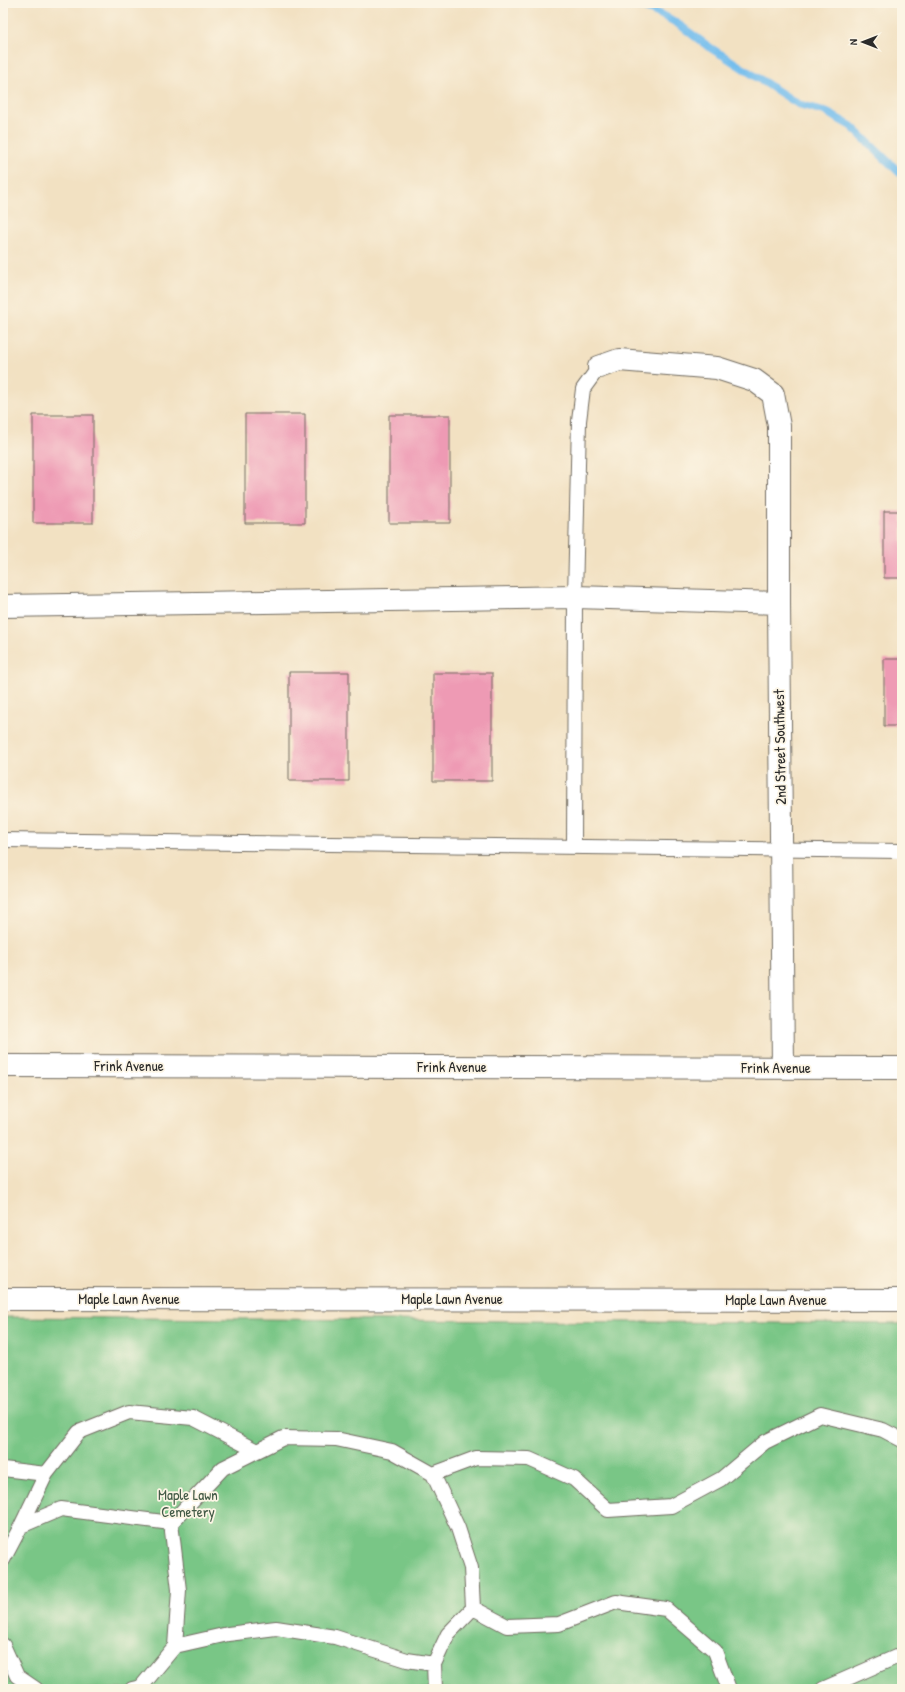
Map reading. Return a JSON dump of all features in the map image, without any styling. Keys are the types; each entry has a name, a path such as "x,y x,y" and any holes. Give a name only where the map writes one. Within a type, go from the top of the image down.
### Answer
{"street":[{"name":"2nd Street Southwest","path":"599,366 619,360 717,368 754,380 773,394 779,426 783,1068"},
{"path":"3,606 575,597 779,603"},
{"name":"Frink Avenue","path":"3,1066 902,1068"},
{"name":"Maple Lawn Avenue","path":"3,1299 902,1300"}],"lane":[{"path":"574,846 575,597 579,421 583,389 599,366"},
{"path":"3,840 902,850"},
{"path":"3,1560 46,1474 79,1432 129,1412 193,1418 257,1451"},
{"path":"432,1474 476,1458 529,1459 574,1479 608,1510 671,1506 721,1479 765,1442 820,1415 883,1430 902,1440"},
{"path":"171,1523 223,1468 283,1438 336,1439 392,1451 432,1474 458,1528 471,1568 473,1608 448,1634 434,1664 435,1689"},
{"path":"3,1469 46,1474"},
{"path":"21,1526 61,1509 171,1523"},
{"path":"132,1689 141,1687 175,1646 179,1590 171,1523"},
{"path":"473,1608 507,1626 558,1624 616,1602 666,1609 715,1651 729,1689"},
{"path":"175,1646 228,1634 276,1628 335,1637 407,1660 434,1664"},
{"path":"3,1645 17,1676 36,1689"},
{"path":"823,1689 896,1657 902,1656"}],"green space":[{"name":"Maple Lawn Cemetery","path":"3,1317 902,1324 902,1689 3,1689"}],"building":[{"path":"245,414 305,414 305,523 245,523"},
{"path":"33,415 93,415 93,523 33,523"},
{"path":"389,415 450,415 450,523 389,523"},
{"path":"884,511 902,511 902,578 884,578"},
{"path":"884,659 902,659 902,726 884,726"},
{"path":"289,672 349,672 349,781 289,781"},
{"path":"433,673 492,673 492,781 433,781"}],"waterway":[{"path":"628,3 640,6 675,22 711,48 798,104 824,111 851,126 902,175"}]}
